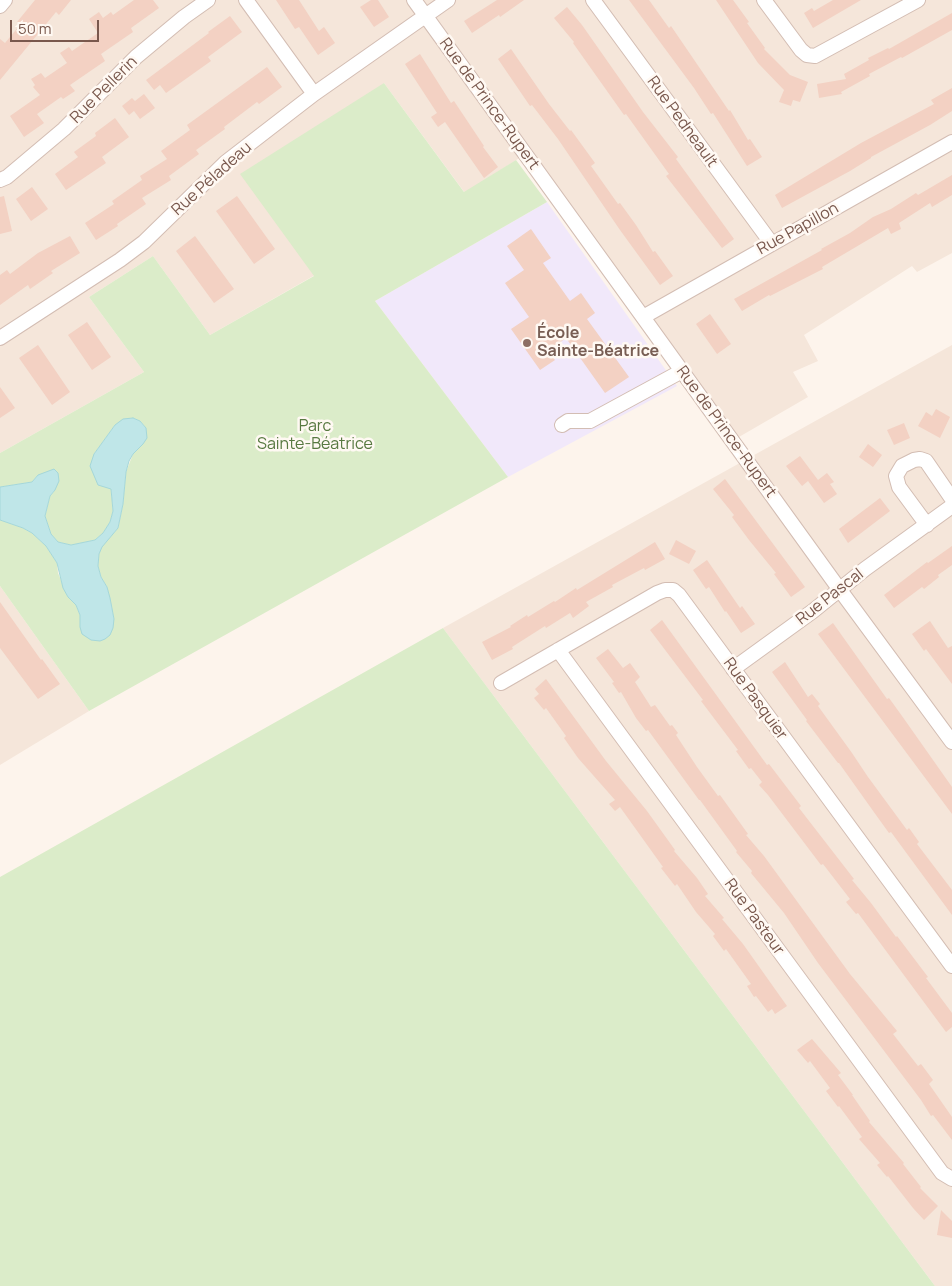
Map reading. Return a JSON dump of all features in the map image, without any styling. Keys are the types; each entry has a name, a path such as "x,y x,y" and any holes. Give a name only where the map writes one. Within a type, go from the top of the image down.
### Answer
{"street":[{"path":"0,6 5,0"},
{"name":"Rue Pellerin","path":"0,180 7,177 64,129 136,57 184,17 208,0"},
{"path":"246,0 314,94"},
{"name":"Rue de Prince-Rupert","path":"414,0 952,742"},
{"name":"Rue Péladeau","path":"0,338 120,260 148,238 226,162 314,94 448,0"},
{"name":"Rue Pedneault","path":"593,0 772,244"},
{"path":"764,0 801,50 808,55 815,56 918,0"},
{"name":"Rue Papillon","path":"643,317 952,142"},
{"path":"562,425 568,421 590,420 682,371"},
{"path":"927,525 899,487 896,476 902,466 914,460 926,461 952,499"},
{"name":"Rue Pascal","path":"733,669 952,506"},
{"name":"Rue Pasquier","path":"501,683 657,593 673,590 679,595 952,966"},
{"name":"Rue Pasteur","path":"558,650 942,1173 952,1180"}],"shaded area":[{"path":"0,0 952,0 952,253 917,272 912,266 804,335 818,361 793,372 808,397 732,441 524,155 465,193 384,83 315,275 210,335 153,256 89,297 144,372 0,453"},
{"name":"École Sainte-Béatrice","path":"547,202 677,386 508,477 375,301"},
{"path":"952,345 952,1286 935,1286 443,628"},
{"path":"0,586 89,711 0,765"}],"green space":[{"name":"Parc Sainte-Béatrice","path":"384,83 464,192 516,160 547,202 375,301 508,477 89,711 0,586 0,520 32,533 46,546 57,563 58,573 68,597 76,605 80,615 80,627 114,619 107,587 101,577 98,566 99,554 101,547 118,528 123,504 126,472 133,454 143,444 146,428 140,421 133,418 115,425 94,454 111,489 113,511 110,522 103,533 95,540 71,545 58,542 51,534 45,516 50,496 55,490 38,475 32,482 0,487 0,453 144,372 89,297 153,256 210,335 314,276 240,174"},
{"path":"443,628 935,1286 0,1286 0,877"}],"water":[{"path":"133,418 140,421 146,428 147,438 129,461 118,528 102,547 99,554 98,566 110,598 114,619 113,628 110,635 105,639 100,641 91,640 82,634 80,615 76,605 63,588 57,563 46,546 32,533 0,520 0,487 32,482 38,475 54,469 58,473 59,481 50,496 45,516 51,534 58,542 71,545 95,540 103,533 110,522 113,511 111,489 98,485 90,466 94,454 115,425 123,419"}],"building":[{"path":"35,0 71,0 59,15 56,12 0,80 0,39 5,43 20,25 17,22"},
{"path":"134,0 153,0 159,8 131,28 133,32 101,54 105,61 70,85 75,91 63,99 61,97 37,114 44,123 24,137 10,116 40,95 33,87 35,85 31,79 41,73 45,78 67,63 60,53 69,47 72,51 98,33 89,19 99,12 103,18 111,12 113,15"},
{"path":"276,0 299,0 319,31 324,27 335,43 318,55 299,27 295,29"},
{"path":"371,0 378,0 389,17 374,27 360,7"},
{"path":"497,0 524,0 472,33 464,21"},
{"path":"629,0 649,0 669,28 671,26 730,110 748,140 750,139 762,157 747,166 713,113 711,114"},
{"path":"716,0 733,0 749,22 747,23 764,49 790,75 808,82 800,102 793,100 791,106 779,102 784,90 758,63"},
{"path":"833,0 861,0 813,28 804,13 812,8 814,11"},
{"path":"567,7 678,157 676,159 734,239 722,248 666,176 669,174 626,114 624,115 574,42 554,18"},
{"path":"952,13 952,30 869,74 870,76 841,92 842,94 819,98 817,84 846,79 844,74 869,60 868,58 889,49"},
{"path":"230,16 242,32 208,57 211,61 166,93 160,85 154,90 146,80"},
{"path":"511,49 549,104 595,163 591,166 618,204 620,203 653,252 655,251 673,276 660,285 558,139 532,105 530,106 498,59"},
{"path":"420,54 451,103 454,101 498,167 484,178 445,122 438,127 431,117 437,113 405,64"},
{"path":"267,67 282,87 259,104 257,102 196,150 199,154 169,176 171,180 142,198 146,204 96,240 85,223 114,204 112,201 142,180 140,176 167,159 161,151 190,130 187,125"},
{"path":"952,88 952,111 850,171 782,208 775,195 861,143 934,104 931,100"},
{"path":"144,94 155,108 140,119 134,111 129,115 122,106 132,98 135,101"},
{"path":"115,118 129,137 102,157 106,163 66,190 55,174 78,157 74,152 96,136 95,133"},
{"path":"952,175 952,195 932,207 930,203 899,223 901,229 891,234 888,228 822,267 823,269 769,295 742,311 734,299 822,250 873,217 891,209 916,193 918,195"},
{"path":"32,187 48,209 31,221 16,199"},
{"path":"4,196 12,231 0,234 0,197"},
{"path":"237,196 275,249 254,264 216,211"},
{"path":"531,229 551,258 543,263 570,301 581,293 595,313 587,319 629,377 605,393 566,338 548,351 555,360 540,370 511,329 529,317 505,283 524,270 507,246"},
{"path":"70,236 80,253 51,271 53,273 30,289 28,285 0,305 0,275 7,270 10,274 38,253"},
{"path":"195,236 234,289 214,303 176,251"},
{"path":"710,314 731,344 717,354 696,324"},
{"path":"87,322 111,357 92,370 68,335"},
{"path":"38,345 70,392 52,405 19,358"},
{"path":"0,387 15,408 0,418"},
{"path":"936,409 950,417 940,438 918,426 926,412 932,416"},
{"path":"904,423 910,438 894,445 887,430"},
{"path":"868,444 882,455 873,467 859,457"},
{"path":"800,456 818,480 827,473 834,482 830,484 837,494 824,503 808,481 802,486 786,466"},
{"path":"725,479 805,587 791,597 774,574 776,573 749,540 732,517 734,515 713,489"},
{"path":"880,498 890,511 848,543 839,529"},
{"path":"676,540 696,551 689,564 669,554"},
{"path":"655,542 665,559 612,585 613,587 586,602 589,606 573,618 570,613 546,628 545,626 512,647 513,649 492,660 482,642 511,627 527,615 528,617 555,602 576,588 577,590"},
{"path":"952,546 952,565 938,575 939,577 924,589 922,587 894,608 884,595 927,562"},
{"path":"707,560 740,608 742,606 755,624 741,633 709,587 706,589 693,570"},
{"path":"0,602 60,684 38,699 0,648"},
{"path":"662,620 767,765 769,764 801,806 799,808 854,879 852,880 928,977 926,978 952,1013 952,1027 946,1032 858,913 856,914 846,902 850,899 759,785 762,782 751,768 749,769 736,751 738,750 701,701 703,700 650,630"},
{"path":"930,621 948,648 952,646 952,684 926,649 924,651 912,634"},
{"path":"833,623 952,787 952,814 818,634"},
{"path":"608,649 623,668 630,663 640,677 635,682 651,707 655,705 670,726 672,725 678,733 676,735 697,767 718,796 720,795 748,834 746,835 764,856 850,974 897,1031 893,1034 918,1066 921,1064 933,1080 929,1084 952,1117 952,1140 933,1115 931,1116 818,963 784,913 751,873 752,871 736,852 648,730 646,731 636,718 621,692 619,693 612,683 614,682 596,658"},
{"path":"785,662 808,697 812,694 820,704 818,706 868,777 907,830 909,828 919,842 917,844 952,890 952,915 806,721 772,672"},
{"path":"546,679 606,761 647,811 674,851 697,878 708,894 705,896 724,918 722,919 743,944 787,1006 775,1014 772,1009 768,1012 756,996 754,997 747,986 751,984 726,949 724,951 713,936 715,934 696,912 677,884 675,886 661,868 663,867 620,807 615,811 609,804 615,800 578,758 564,738 566,736 546,708 544,710 534,698 539,694 535,689"},
{"path":"812,1039 841,1073 838,1075 853,1095 869,1122 904,1163 920,1188 938,1206 924,1220 877,1165 880,1163 859,1139 862,1137 826,1091 830,1088 810,1061 808,1063 797,1050"},
{"path":"941,1210 952,1221 952,1238 937,1235"}],"place":[{"name":"École Sainte-Béatrice","path":"527,343"}]}
